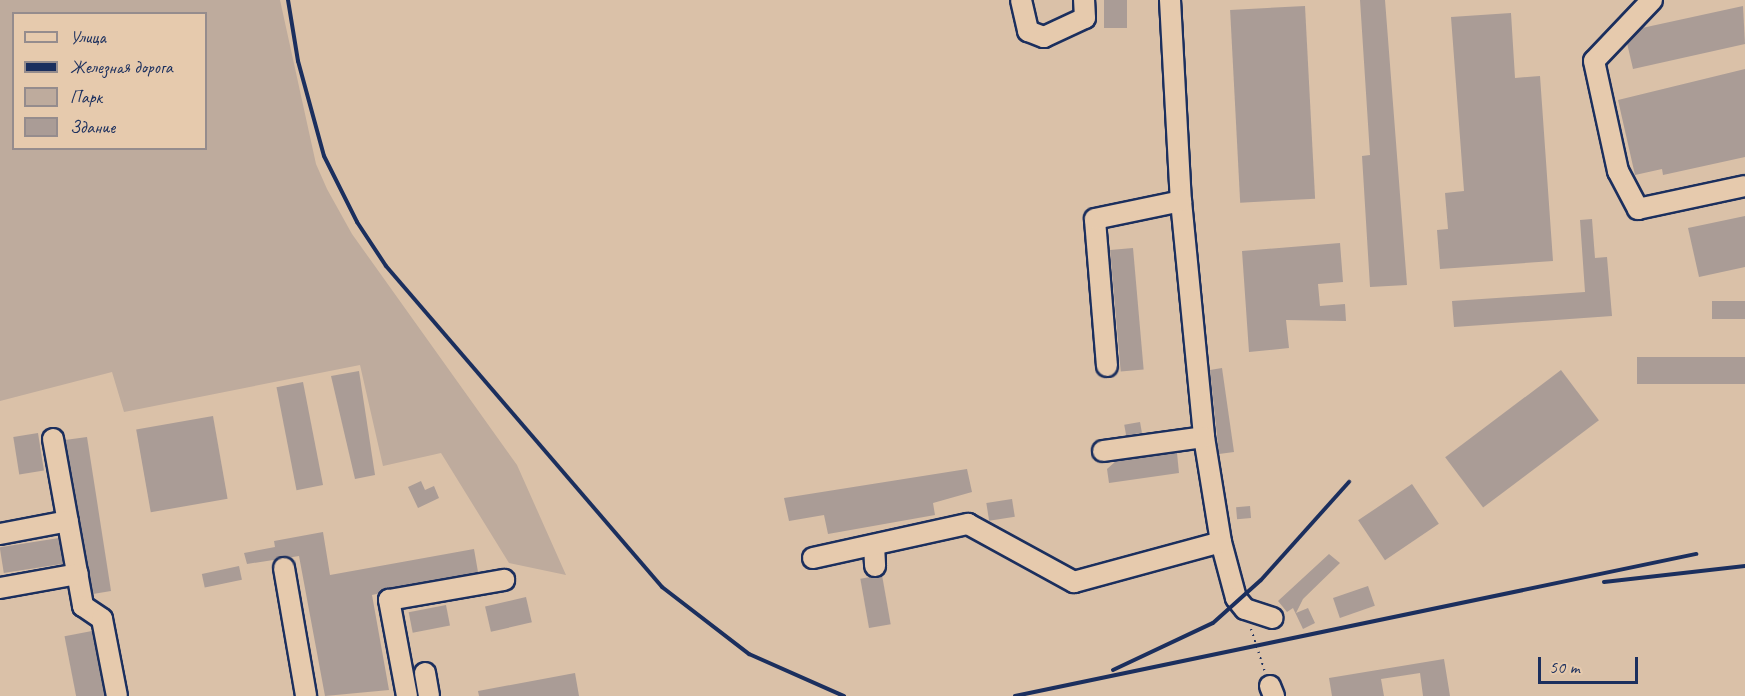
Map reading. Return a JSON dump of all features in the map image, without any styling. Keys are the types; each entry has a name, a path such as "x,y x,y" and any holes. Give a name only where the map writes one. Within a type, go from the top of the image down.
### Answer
{"street":[{"path":"1021,0 1028,31 1044,37 1085,18 1084,0"},
{"path":"1170,0 1181,201 1204,437 1219,497 1221,542 1236,598 1245,609 1273,618"},
{"path":"1652,0 1594,61 1618,171 1638,209 1745,186"},
{"path":"1107,366 1095,219 1181,201"},
{"path":"1103,450 1204,437"},
{"path":"53,440 83,606 102,619 117,696"},
{"path":"0,534 68,521"},
{"path":"813,558 968,524 1074,582 1221,542"},
{"path":"874,545 874,566"},
{"path":"284,568 306,696"},
{"path":"0,588 78,574"},
{"path":"407,696 389,600 504,580"},
{"path":"425,673 429,696"}],"path":[{"path":"1245,609 1272,691"}],"green space":[{"path":"0,0 280,0 316,164 327,189 352,234 517,465 566,575 509,563 441,453 383,466 360,365 124,412 112,372 0,401"}],"building":[{"path":"1104,0 1127,0 1127,28 1104,28"},
{"path":"1360,0 1385,0 1407,285 1370,287 1362,156 1370,155"},
{"path":"1305,6 1315,199 1240,203 1230,10"},
{"path":"1743,6 1745,44 1633,69 1627,43 1642,28"},
{"path":"1511,13 1515,78 1540,76 1553,261 1440,269 1437,230 1448,229 1445,193 1464,191 1451,17"},
{"path":"1745,69 1745,157 1663,175 1662,169 1635,175 1618,100"},
{"path":"1745,216 1745,267 1699,277 1688,228"},
{"path":"1592,219 1595,258 1607,257 1612,316 1454,327 1452,301 1585,292 1580,220"},
{"path":"1340,243 1343,282 1318,284 1320,306 1345,304 1346,321 1286,320 1289,348 1249,352 1242,251"},
{"path":"1133,248 1144,370 1121,372 1110,250"},
{"path":"1712,301 1745,301 1745,319 1712,319"},
{"path":"1637,357 1745,357 1745,384 1637,384"},
{"path":"1222,368 1234,452 1219,454 1210,370"},
{"path":"1561,370 1599,420 1483,508 1445,457"},
{"path":"359,371 375,475 355,479 331,376"},
{"path":"303,382 323,485 297,490 276,387"},
{"path":"213,416 228,499 151,512 136,430"},
{"path":"1140,422 1142,433 1126,436 1124,425"},
{"path":"38,433 44,471 19,474 13,437"},
{"path":"87,437 111,591 93,594 65,440"},
{"path":"1177,453 1179,473 1109,483 1107,469 1116,461"},
{"path":"967,469 972,492 933,503 935,515 828,534 824,515 789,521 784,498"},
{"path":"421,481 425,490 434,486 439,498 418,508 408,487"},
{"path":"1412,484 1439,524 1385,560 1358,520"},
{"path":"1012,499 1015,517 989,521 986,503"},
{"path":"1250,506 1251,518 1237,519 1236,507"},
{"path":"323,532 330,575 474,549 478,572 372,595 389,690 325,696 299,556 247,564 244,553 275,547 274,541"},
{"path":"59,538 63,564 4,573 0,547"},
{"path":"1329,554 1340,563 1303,599 1296,613 1308,608 1315,623 1303,629 1293,608 1287,612 1278,601"},
{"path":"239,566 242,580 205,588 202,574"},
{"path":"882,575 891,624 869,628 860,579"},
{"path":"1368,586 1375,606 1340,618 1333,598"},
{"path":"526,597 532,622 491,632 485,606"},
{"path":"446,605 450,626 413,633 409,612"},
{"path":"92,631 105,696 76,696 65,636"},
{"path":"1444,659 1450,696 1423,696 1420,673 1381,679 1384,696 1332,696 1329,678"},
{"path":"575,673 579,696 479,696 478,691"}],"railway":[{"path":"288,0 298,61 324,156 357,222 386,266 662,587 749,654 844,696"},
{"path":"1113,670 1213,623 1261,580 1349,482"},
{"path":"1015,696 1696,554"},
{"path":"1604,582 1745,566"}]}
